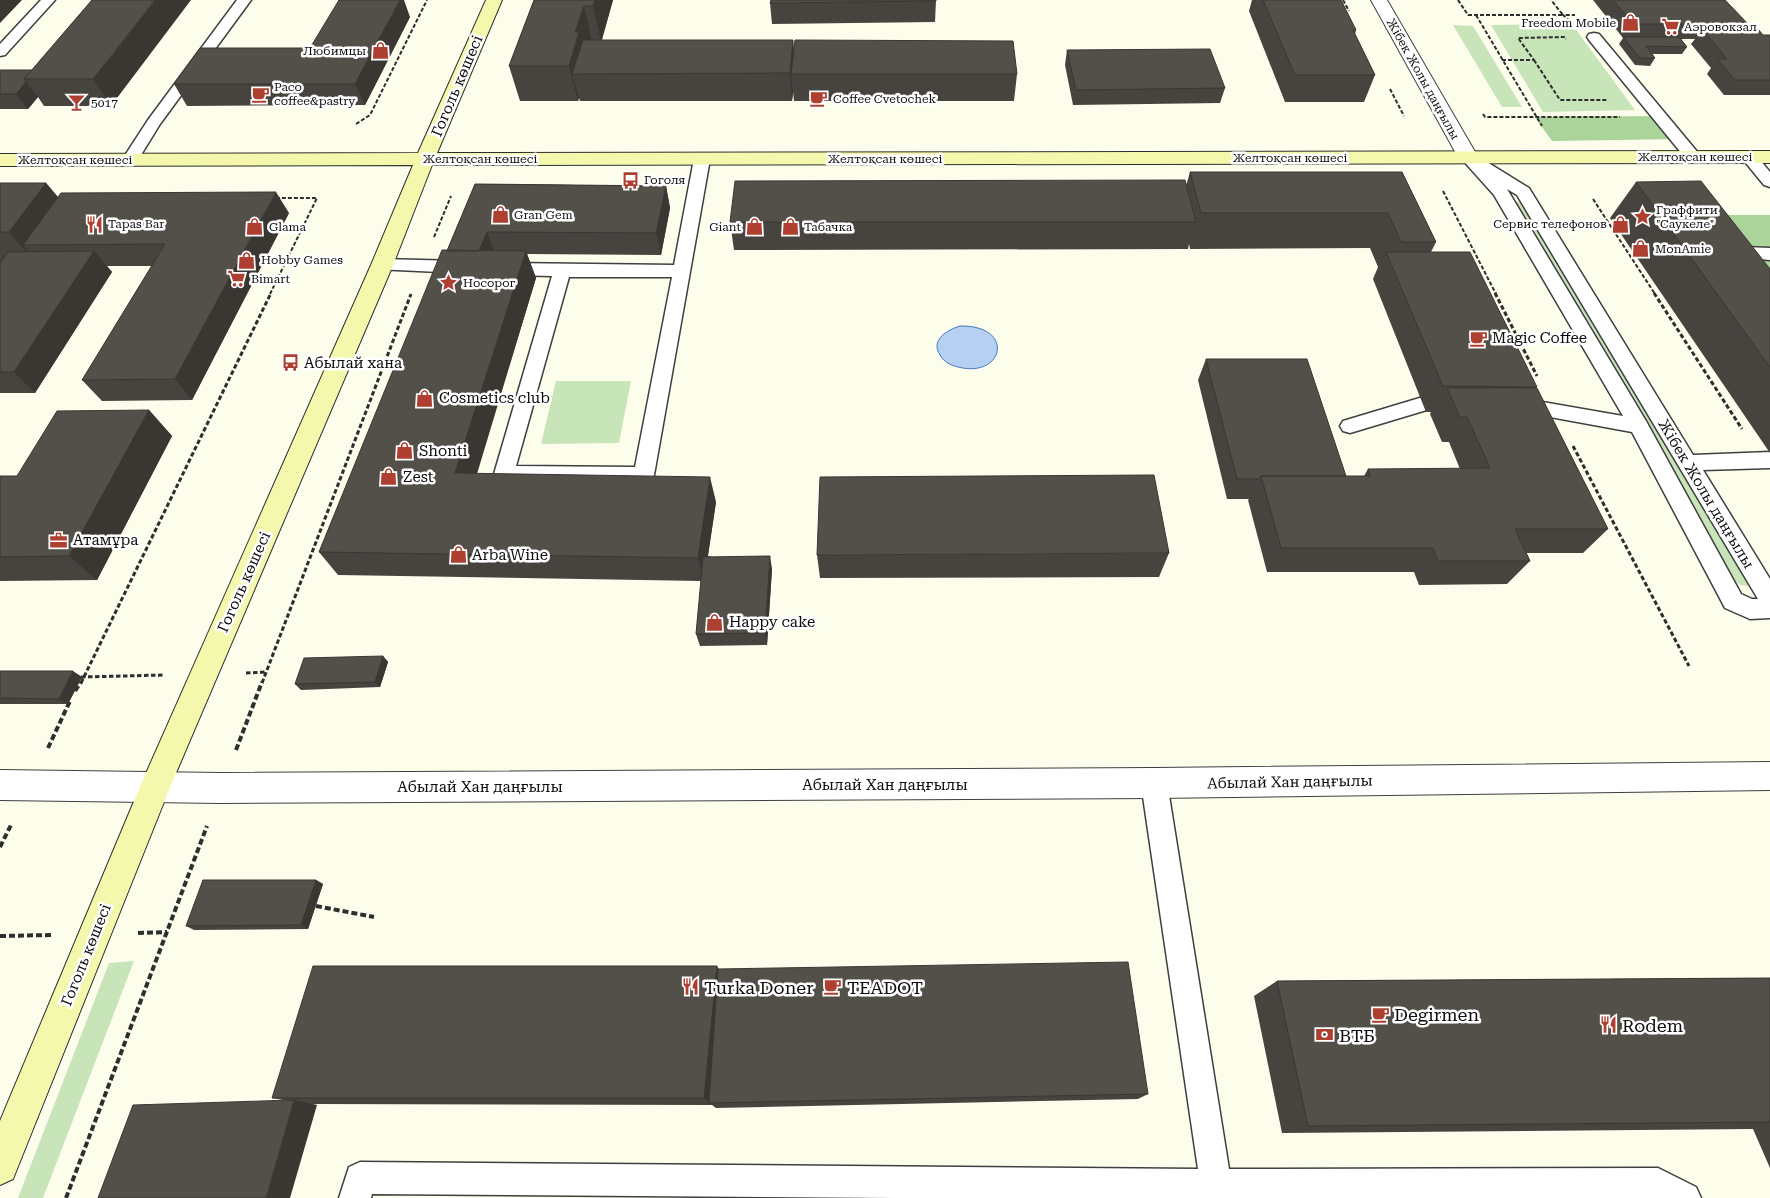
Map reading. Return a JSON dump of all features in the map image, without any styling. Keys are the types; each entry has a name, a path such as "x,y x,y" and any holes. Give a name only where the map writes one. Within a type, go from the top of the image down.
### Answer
{"main road":[{"name":"Гоголь көшесі","path":"0,1166 155,787 382,266 425,159 494,0"},
{"name":"Желтоқсан көшесі","path":"0,160 1770,157"}],"street":[{"name":"Жібек Жолы даңғылы","path":"1379,0 1468,157"},
{"name":"Абылай Хан даңғылы","path":"0,785 221,788 1154,783 1770,776"}],"lane":[{"path":"0,52 48,0"},
{"path":"130,160 153,123 244,0"},
{"path":"1594,37 1694,157"},
{"name":"Жібек Жолы даңғылы","path":"1468,157 1523,192 1769,597 1768,609 1750,609 1733,601 1639,426 1501,192 1468,157"},
{"path":"1749,157 1770,182"},
{"path":"562,270 504,474 644,475 702,159"},
{"path":"1754,268 1744,253 1770,254"},
{"path":"382,266 460,267"},
{"path":"491,269 682,271"},
{"path":"1350,426 1423,404"},
{"path":"1513,404 1639,426"},
{"path":"1688,463 1766,460"},
{"path":"1154,783 1216,1184"},
{"path":"355,1198 360,1178 1216,1184 1658,1184 1686,1198"}],"path":[{"path":"356,124 370,115 427,0"},
{"path":"1458,0 1468,15 1563,16 1551,0"},
{"path":"1476,15 1535,116"},
{"path":"1570,45 1564,37 1518,38 1560,100 1612,100"},
{"path":"1502,60 1534,60"},
{"path":"1485,117 1622,117"},
{"path":"256,697 450,196"},
{"path":"75,690 80,684 317,198 267,198"},
{"path":"1593,199 1766,460"},
{"path":"73,677 82,677"},
{"path":"316,906 374,917"},
{"path":"66,1198 167,932 136,933"}],"green space":[{"path":"1562,24 1577,31 1635,110 1543,112 1491,25"},
{"path":"1453,25 1473,26 1522,107 1502,107"},
{"path":"1659,116 1678,139 1552,141 1535,117"},
{"path":"1514,202 1523,202 1750,580 1750,586 1740,585 1729,577"},
{"path":"1687,215 1770,215 1770,317"},
{"path":"556,381 631,381 619,443 541,444"},
{"path":"134,961 43,1198 18,1198 109,963"}],"water":[{"path":"960,326 978,328 990,334 996,342 997,351 994,359 986,366 974,369 958,367 943,360 937,350 941,336"}],"building":[{"path":"92,0 155,0 93,79 24,79"},
{"path":"339,0 400,0 355,84 174,84 200,48 310,48"},
{"path":"534,0 595,0 593,6 584,6 575,32 579,32 569,66 509,66"},
{"path":"771,0 936,0 936,1 770,3"},
{"path":"1263,0 1341,0 1375,75 1295,75"},
{"path":"1613,0 1725,0 1748,24 1633,24"},
{"path":"1702,29 1758,29 1763,35 1770,35 1770,80 1735,80 1717,59 1727,59"},
{"path":"1623,37 1679,37 1687,47 1646,46 1655,58 1640,58"},
{"path":"583,40 793,40 790,73 572,74"},
{"path":"795,40 1013,41 1017,74 791,74"},
{"path":"1210,49 1225,88 1076,90 1067,50"},
{"path":"0,70 32,70 24,79 26,82 16,94 0,94"},
{"path":"1190,172 1402,172 1436,242 1401,242 1388,213 1201,213"},
{"path":"1185,180 1196,222 730,222 735,181"},
{"path":"1701,181 1770,269 1770,367 1636,182"},
{"path":"0,183 46,183 9,232 0,232"},
{"path":"475,184 666,186 656,233 487,232 479,251 447,251"},
{"path":"276,192 175,379 82,380 165,244 23,245 61,193"},
{"path":"442,250 526,251 455,473 710,477 698,558 319,552"},
{"path":"94,251 14,372 0,372 0,263 8,252"},
{"path":"1386,252 1470,252 1537,387 1443,386"},
{"path":"1206,359 1307,359 1346,476 1261,476 1259,479 1237,479"},
{"path":"1447,388 1537,388 1608,529 1515,529 1530,561 1438,561 1433,548 1281,548 1261,476 1370,476 1368,469 1490,468 1467,417 1460,417"},
{"path":"149,410 69,556 0,557 0,476 17,476 57,411"},
{"path":"1154,475 1169,553 817,555 820,477"},
{"path":"770,556 765,633 696,634 703,557"},
{"path":"383,656 375,682 295,684 304,658"},
{"path":"0,671 73,671 59,699 0,698"},
{"path":"203,880 316,880 301,925 186,926"},
{"path":"1128,962 1148,1094 709,1103 718,969"},
{"path":"313,966 717,966 704,1098 272,1098"},
{"path":"1770,978 1770,1122 1308,1126 1277,981"},
{"path":"294,1100 266,1198 98,1198 133,1105"}],"place":[{"name":"Freedom Mobile","path":"1630,23"},
{"name":"Аэровокзал","path":"1670,27"},
{"name":"Любимцы","path":"380,51"},
{"name":"Paco coffee&pastry","path":"260,94"},
{"name":"Coffee Cvetochek","path":"819,99"},
{"name":"5017","path":"77,103"},
{"name":"Гоголя","path":"630,180"},
{"name":"Gran Gem","path":"500,215"},
{"name":"Граффити \"Саукеле\"","path":"1642,217"},
{"name":"Tapas Bar","path":"94,224"},
{"name":"Сервис телефонов","path":"1621,224"},
{"name":"Glama","path":"255,227"},
{"name":"Giant","path":"755,227"},
{"name":"Табачка","path":"790,227"},
{"name":"MonAmie","path":"1641,249"},
{"name":"Hobby Games","path":"247,260"},
{"name":"Bimart","path":"237,279"},
{"name":"Носорог","path":"449,283"},
{"name":"Magic Coffee","path":"1478,338"},
{"name":"Абылай хана","path":"290,363"},
{"name":"Cosmetics club","path":"425,398"},
{"name":"Shonti","path":"405,451"},
{"name":"Zest","path":"389,477"},
{"name":"Атамұра","path":"59,540"},
{"name":"Arba Wine","path":"458,555"},
{"name":"Happy cake","path":"715,622"},
{"name":"Turka Doner","path":"690,987"},
{"name":"TEADOT","path":"833,987"},
{"name":"Degirmen","path":"1380,1014"},
{"name":"Rodem","path":"1608,1025"},
{"name":"ВТБ","path":"1325,1035"}]}
